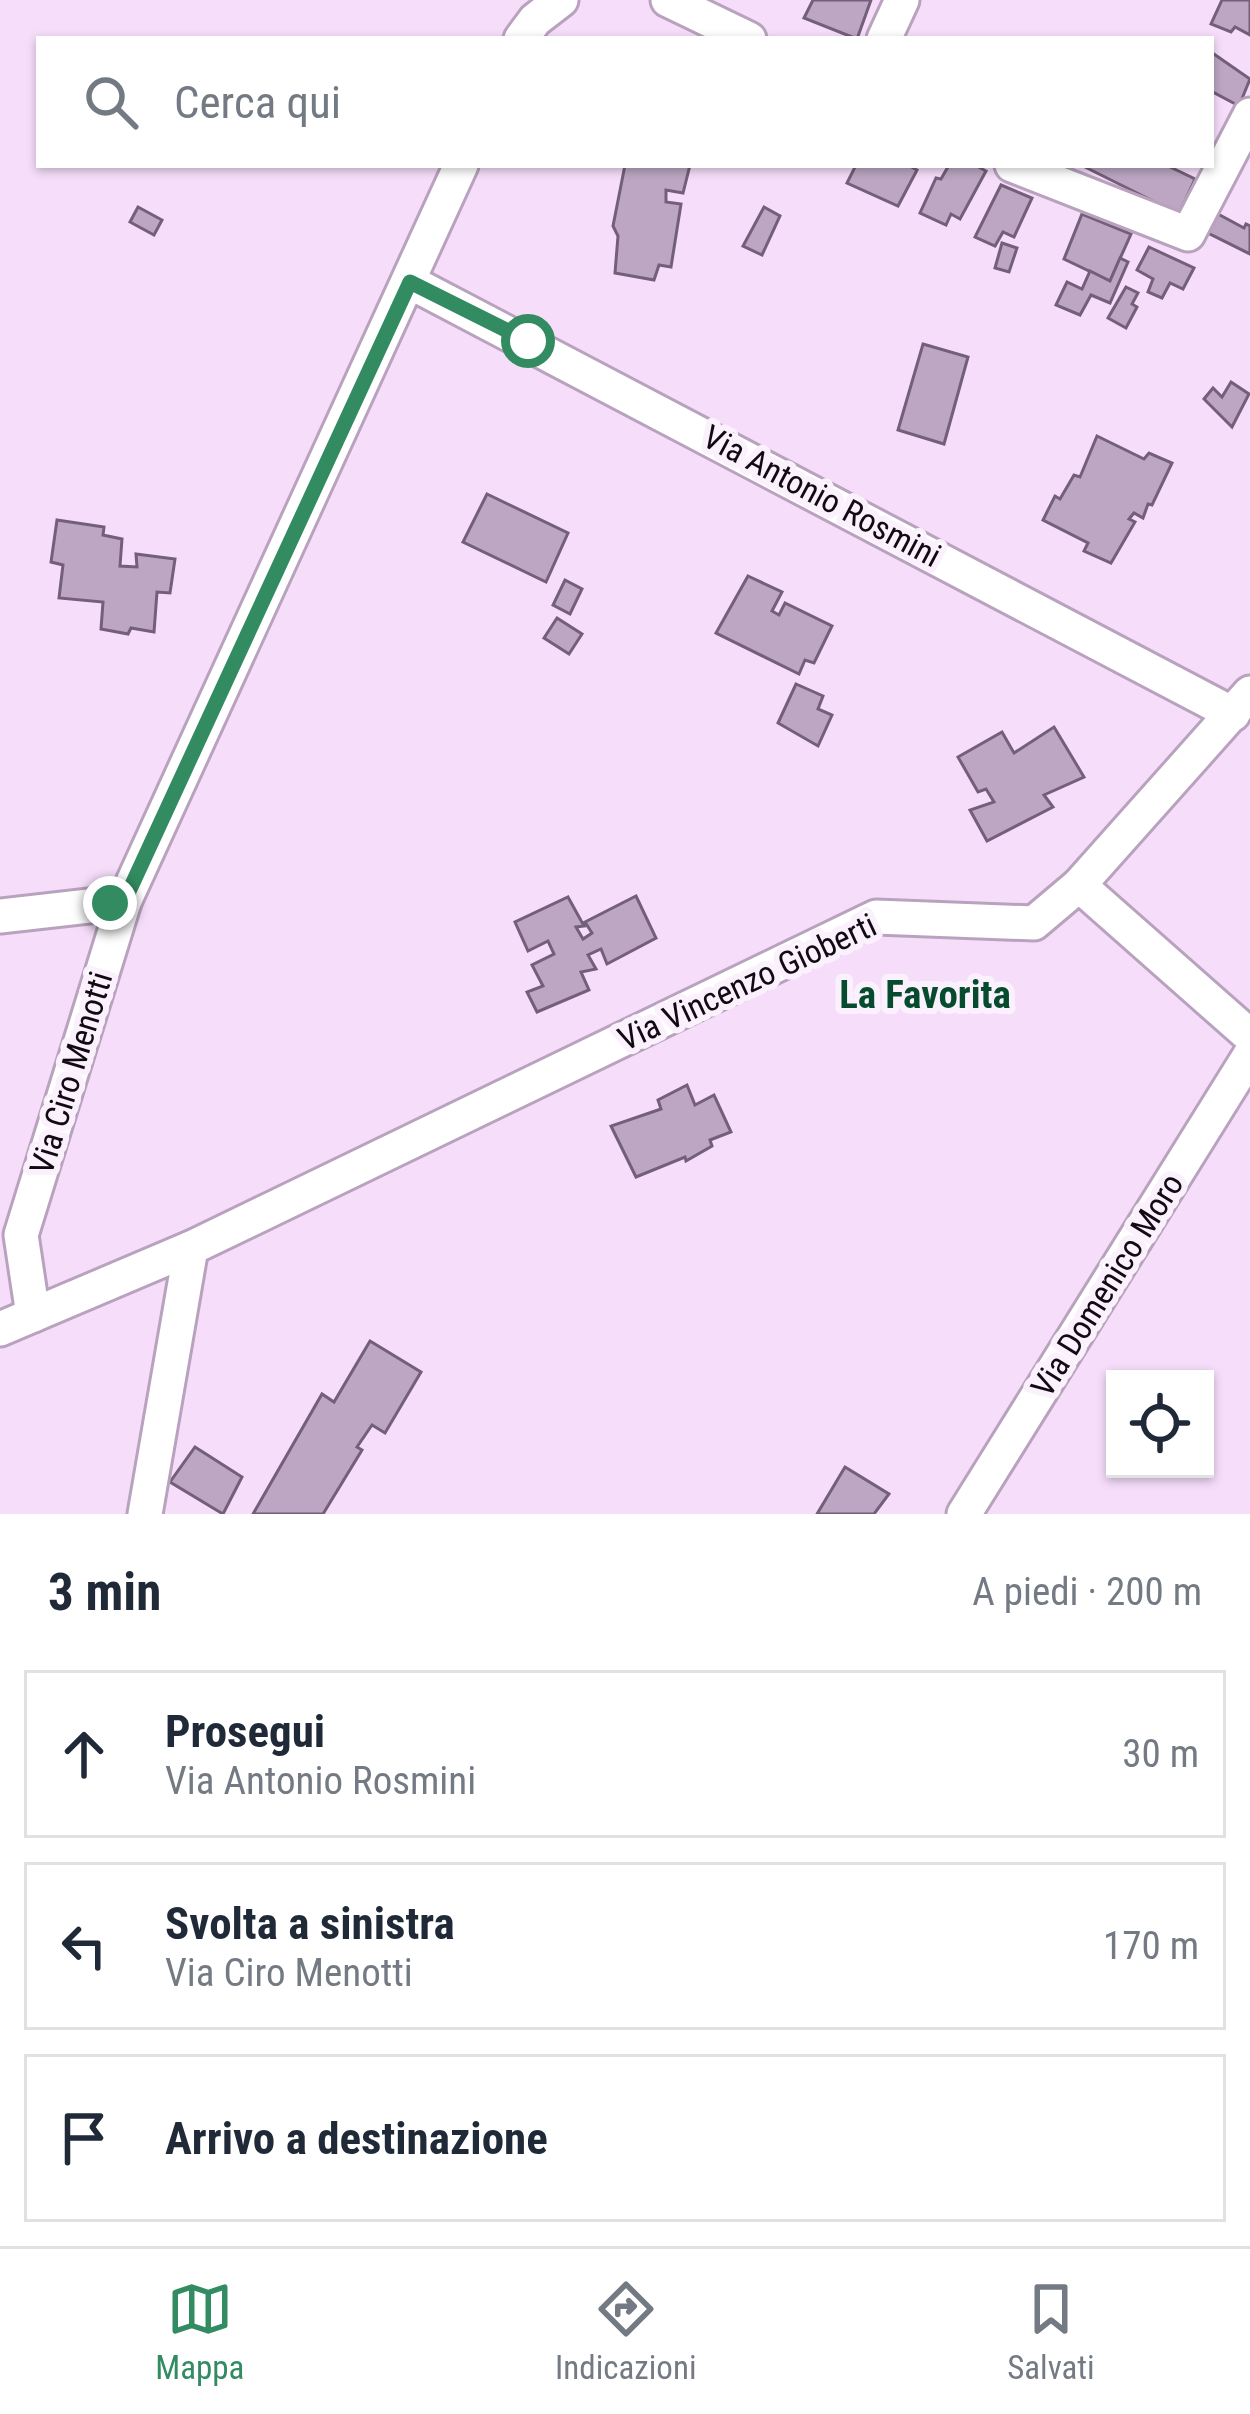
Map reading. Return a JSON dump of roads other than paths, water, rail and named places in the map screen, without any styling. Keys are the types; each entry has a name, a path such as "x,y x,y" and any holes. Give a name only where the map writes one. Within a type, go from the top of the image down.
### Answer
{"street":[{"path":"523,36 562,0"},
{"path":"668,0 743,36"},
{"path":"885,36 902,0"},
{"path":"1020,168 1189,234 1250,115"},
{"name":"Via Ciro Menotti","path":"33,1315 21,1235 124,902 460,168"},
{"name":"Via Antonio Rosmini","path":"410,282 1241,703"},
{"name":"Via Vincenzo Gioberti","path":"0,1329 191,1248 876,917 1034,923 1079,885 1241,703"},
{"path":"1079,885 1250,1036"},
{"path":"0,916 124,902"},
{"name":"Via Domenico Moro","path":"964,1514 1250,1055"},
{"path":"145,1514 191,1248"}],"district":[{"name":"La Favorita","path":"925,995"}]}
